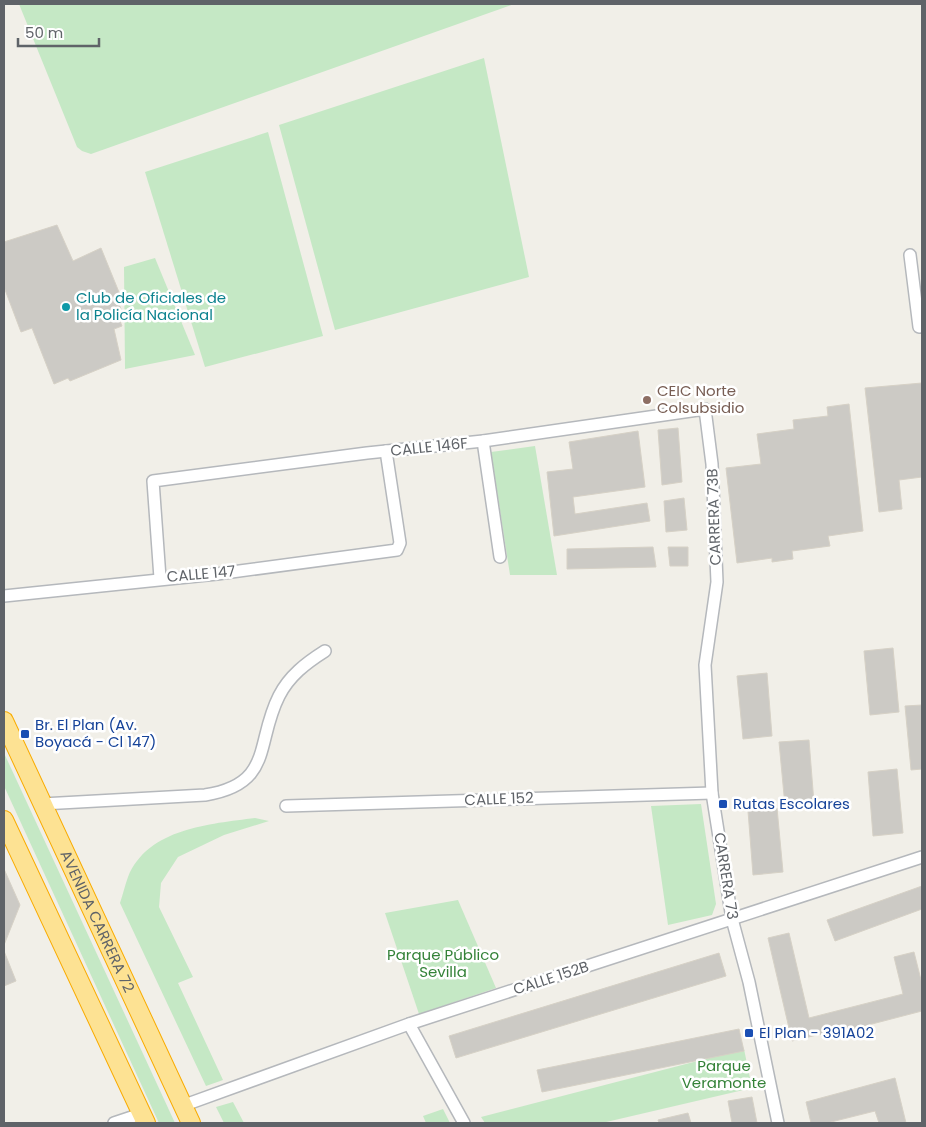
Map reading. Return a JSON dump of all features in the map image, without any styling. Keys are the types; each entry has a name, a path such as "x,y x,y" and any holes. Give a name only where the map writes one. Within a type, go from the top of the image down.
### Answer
{"highway":[{"name":"AVENIDA CARRERA 72","path":"4,720 191,1123"},
{"path":"4,820 143,1118"}],"street":[{"path":"910,255 921,326"},
{"name":"CALLE 146F","path":"160,578 154,481 386,451 483,441 704,409"},
{"name":"CARRERA 73B","path":"704,409 712,464 717,582 711,625"},
{"path":"483,441 500,557"},
{"name":"CALLE 147","path":"4,596 245,570 389,553 398,550 400,543 386,451"},
{"name":"CARRERA 73","path":"711,625 705,665 712,793 732,919 751,992 778,1123"},
{"path":"42,804 205,795 224,792 238,785 249,776 261,758 279,696 302,666 325,651"},
{"name":"CALLE 152","path":"286,806 712,793"},
{"name":"CALLE 152B","path":"182,1106 409,1024 922,857"},
{"path":"409,1024 464,1123"},
{"path":"114,1123 143,1118"}],"green space":[{"path":"19,4 514,4 91,154 77,147"},
{"path":"484,58 529,277 335,330 279,125"},
{"path":"268,132 323,336 205,367 145,172"},
{"path":"155,258 195,355 125,369 124,267"},
{"path":"535,446 557,575 510,575 491,452"},
{"path":"4,753 175,1123 159,1123 4,786"},
{"path":"701,804 716,904 712,915 668,925 651,806"},
{"path":"255,818 269,821 224,835 178,857 161,883 159,907 193,977 178,983 223,1080 206,1086 120,903 128,877 137,861 150,848 165,838 200,826"},
{"name":"Parque Público Sevilla","path":"458,900 496,988 419,1014 385,913"},
{"name":"Parque Veramonte","path":"744,1049 752,1088 602,1123 485,1123 481,1117"},
{"path":"233,1102 244,1123 224,1123 216,1107"},
{"path":"443,1109 450,1123 426,1123 423,1116"}],"building":[{"name":"Club de Oficiales de la Policía Nacional","path":"57,225 73,261 101,248 123,302 119,304 121,309 116,311 122,326 114,329 121,360 70,381 68,378 54,384 32,328 21,332 4,287 4,242"},
{"path":"922,383 922,477 899,480 902,509 879,512 865,388"},
{"path":"849,404 863,531 828,536 830,546 792,551 793,559 772,562 772,558 737,563 726,468 761,464 757,434 794,429 793,420 828,416 827,407"},
{"path":"678,428 682,482 662,485 658,430"},
{"path":"638,431 645,487 573,497 575,514 647,503 650,521 554,536 547,472 573,469 569,442"},
{"path":"684,498 687,530 666,532 664,501"},
{"path":"653,547 656,567 567,569 567,549"},
{"path":"668,547 688,547 688,566 670,566"},
{"path":"893,648 899,712 870,715 864,651"},
{"path":"767,673 772,736 743,739 737,676"},
{"path":"922,705 922,769 911,770 905,706"},
{"path":"809,740 814,803 785,806 779,742"},
{"path":"897,769 903,833 873,836 868,772"},
{"path":"777,808 783,872 753,875 748,811"},
{"path":"4,869 20,905 4,945"},
{"path":"922,886 922,909 835,941 827,920"},
{"path":"789,933 809,1018 903,994 894,957 914,952 922,984 922,1011 822,1037 821,1034 792,1041 768,938"},
{"path":"4,951 16,981 4,986"},
{"path":"719,953 726,976 456,1058 449,1036"},
{"path":"739,1029 744,1051 542,1092 537,1070"},
{"path":"895,1078 906,1123 879,1123 875,1111 827,1123 811,1123 806,1102"},
{"path":"752,1097 757,1123 732,1123 728,1101"},
{"path":"688,1113 691,1123 659,1123 658,1120"}],"place":[{"name":"Club de Oficiales de la Policía Nacional","path":"66,307"},
{"name":"CEIC Norte Colsubsidio","path":"647,400"},
{"name":"Br. El Plan (Av. Boyacá - Cl 147)","path":"25,734"},
{"name":"Rutas Escolares","path":"723,804"},
{"name":"El Plan - 391A02","path":"749,1033"}]}
